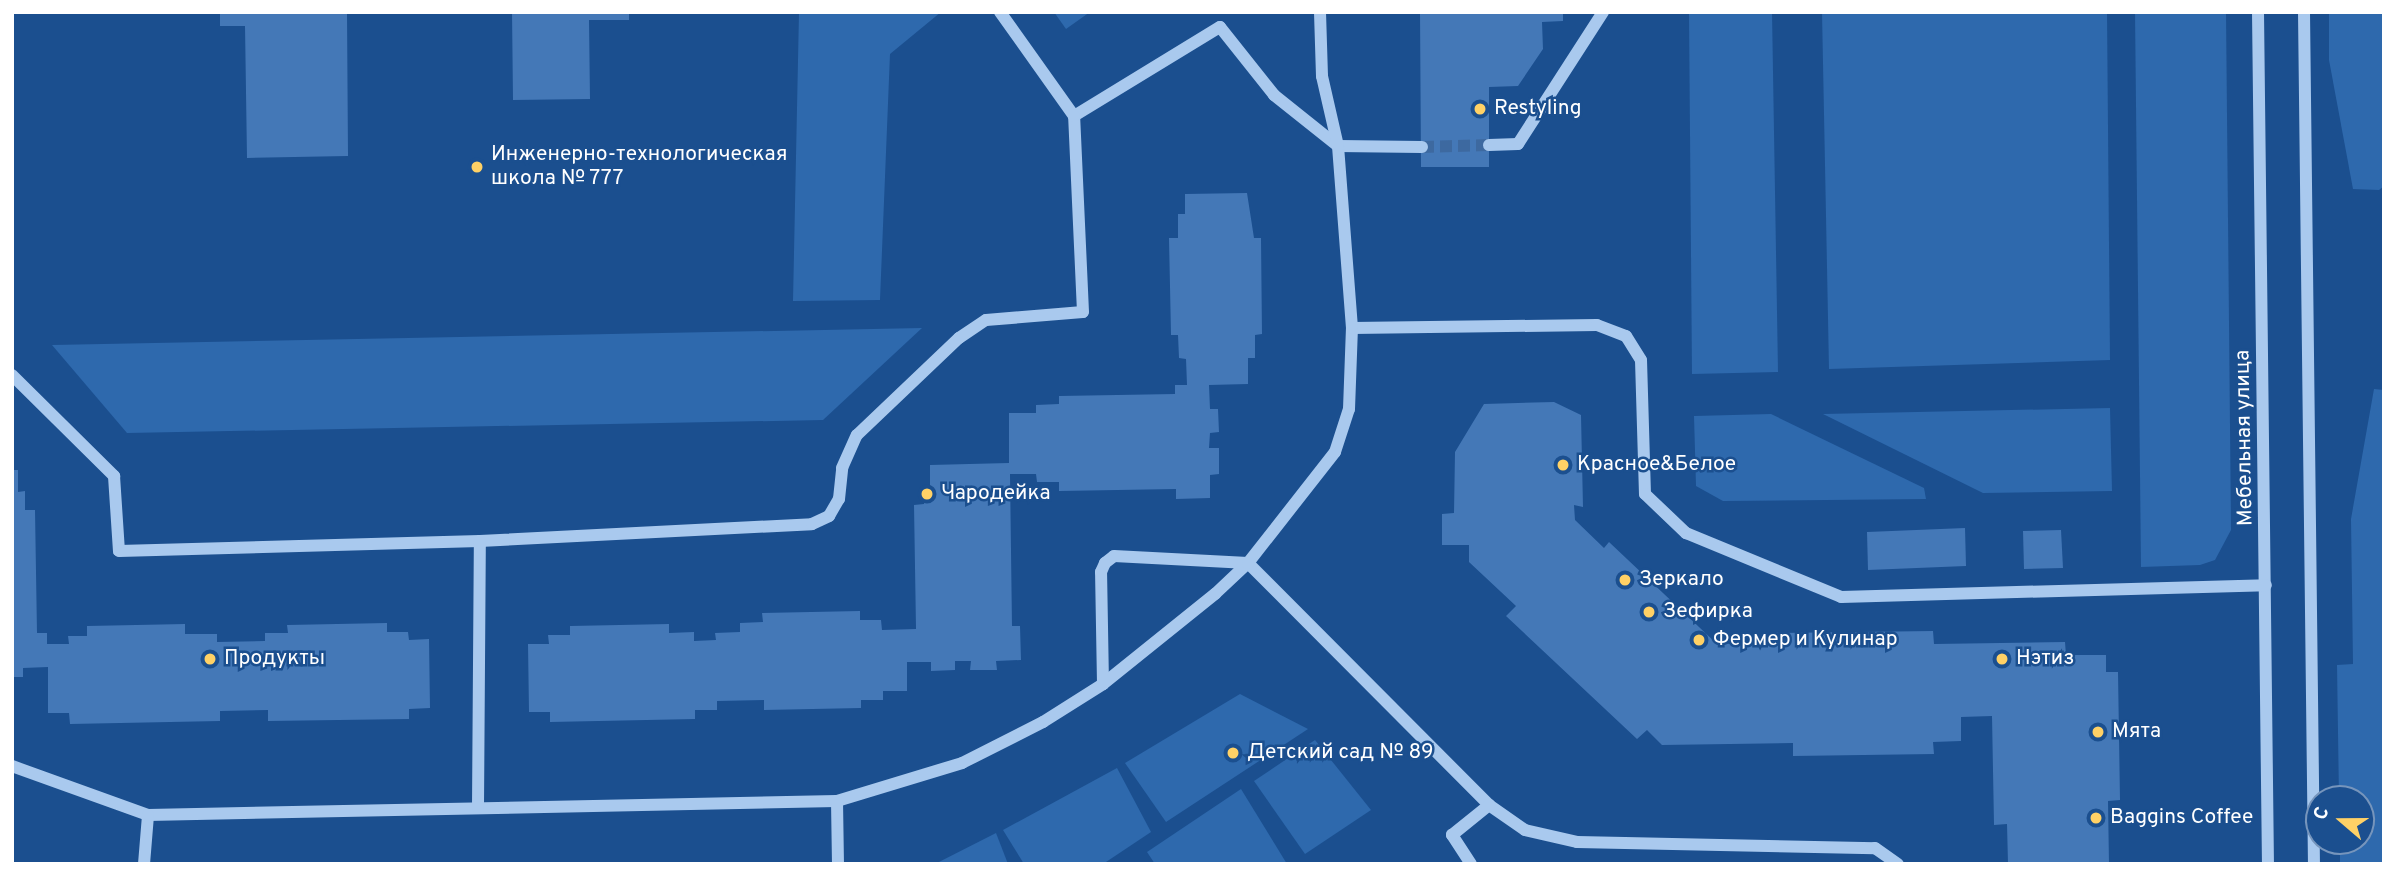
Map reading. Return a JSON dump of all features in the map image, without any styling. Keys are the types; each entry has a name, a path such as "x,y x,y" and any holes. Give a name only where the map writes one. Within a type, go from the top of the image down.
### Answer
{"street":[{"path":"12,375 114,475 119,551 480,541 812,524 829,516 839,499 842,468 857,435 960,338 986,320 1083,312 1074,116 1000,12"},
{"path":"12,766 148,815 837,801 962,762 1043,722 1103,684 1248,563 1335,452 1349,409 1352,328 1338,146 1322,76 1320,12"},
{"path":"1489,145 1518,144 1603,12"},
{"name":"Мебельная улица","path":"2258,12 2268,864"},
{"path":"2304,12 2315,864"},
{"path":"1074,116 1220,27 1275,95 1338,146 1422,147"},
{"path":"1352,328 1597,326 1626,336 1641,360 1645,494 1686,533 1841,597 2266,585"},
{"path":"478,807 480,541"},
{"path":"1103,684 1101,572 1114,556 1248,563 1489,805 1525,830 1577,842 1875,848 1898,864"},
{"path":"837,801 838,864"},
{"path":"1471,864 1452,835 1489,805"},
{"path":"144,864 148,815"}],"shaded area":[{"path":"799,12 941,12 890,54 880,300 793,301"},
{"path":"1054,12 1090,12 1066,29"},
{"path":"1689,12 1772,12 1778,372 1692,374"},
{"path":"1822,12 2107,12 2110,360 1829,369"},
{"path":"2135,12 2226,12 2231,530 2215,560 2200,565 2141,567"},
{"path":"2329,12 2384,12 2384,186 2379,190 2353,189 2329,60"},
{"path":"922,328 823,420 127,433 52,345"},
{"path":"2374,389 2384,390 2384,864 2340,864 2340,855 2375,855 2375,785 2339,785 2337,665 2353,664 2351,519"},
{"path":"2110,408 2112,491 1983,493 1823,414"},
{"path":"1771,414 1924,488 1926,499 1723,501 1696,486 1694,416"},
{"path":"1240,694 1308,729 1166,822 1125,763"},
{"path":"1315,740 1371,810 1305,854 1254,781"},
{"path":"1117,768 1151,832 1103,864 1024,864 1003,830"},
{"path":"1241,789 1287,864 1155,864 1147,852"},
{"path":"996,833 1008,864 935,864"}],"building":[{"path":"220,12 347,12 348,156 247,158 245,26 220,26"},
{"path":"512,12 629,12 629,20 589,20 590,99 513,100"},
{"path":"1420,12 1563,12 1563,21 1542,22 1543,49 1518,86 1489,87 1489,167 1421,167"},
{"path":"1247,193 1254,238 1261,238 1262,334 1255,335 1255,358 1248,358 1248,384 1209,385 1210,409 1218,409 1219,432 1210,433 1209,448 1219,448 1219,474 1210,475 1210,498 1176,499 1176,489 1059,491 1059,482 1037,482 1036,474 1010,474 1012,626 1020,626 1021,660 996,661 997,670 970,670 971,661 955,661 955,670 931,671 931,662 907,662 907,691 883,691 883,700 861,700 861,708 764,710 764,700 717,701 717,710 695,710 695,719 550,722 550,712 529,712 528,644 549,644 548,635 570,635 570,626 669,624 669,633 694,632 694,641 716,640 715,633 740,632 740,623 763,622 762,613 860,611 860,620 881,620 882,630 916,629 914,505 924,504 923,486 930,486 930,465 1009,463 1009,413 1036,413 1036,405 1059,404 1059,396 1175,394 1175,385 1187,385 1186,359 1179,358 1178,335 1171,335 1169,238 1178,238 1178,214 1185,214 1185,194"},
{"path":"1554,402 1581,415 1583,507 1574,505 1575,520 1604,548 1609,542 1717,644 1770,643 1769,633 1933,631 1934,644 2065,642 2066,655 2106,655 2106,672 2118,672 2120,800 2108,801 2109,864 2008,864 2007,824 1994,825 1992,716 1961,717 1961,741 1933,742 1934,754 1793,756 1793,743 1662,745 1647,730 1637,739 1506,616 1516,606 1469,562 1469,545 1442,545 1442,514 1454,513 1455,452 1484,404"},
{"path":"12,470 18,470 18,492 25,491 25,510 35,510 37,633 47,633 47,644 69,644 68,636 87,636 87,626 185,624 185,634 217,634 217,642 265,641 265,633 288,633 287,625 387,623 387,632 408,632 409,640 429,639 430,708 409,709 409,719 268,721 268,710 220,711 220,721 70,724 69,713 48,713 48,667 23,668 23,677 12,677"},
{"path":"1965,528 1966,566 1868,570 1867,532"},
{"path":"2061,530 2063,568 2024,569 2023,531"}],"tunnel":[{"path":"1422,147 1489,145"}],"place":[{"name":"Restyling","path":"1480,109"},
{"name":"Инженерно-технологическая школа № 777","path":"477,167"},
{"name":"Красное&Белое","path":"1563,465"},
{"name":"Чародейка","path":"927,494"},
{"name":"Зеркало","path":"1625,580"},
{"name":"Зефирка","path":"1649,612"},
{"name":"Фермер и Кулинар","path":"1699,640"},
{"name":"Продукты","path":"210,659"},
{"name":"Нэтиз","path":"2002,659"},
{"name":"Мята","path":"2098,732"},
{"name":"Детский сад № 89","path":"1233,753"},
{"name":"Baggins Coffee","path":"2096,818"}]}
